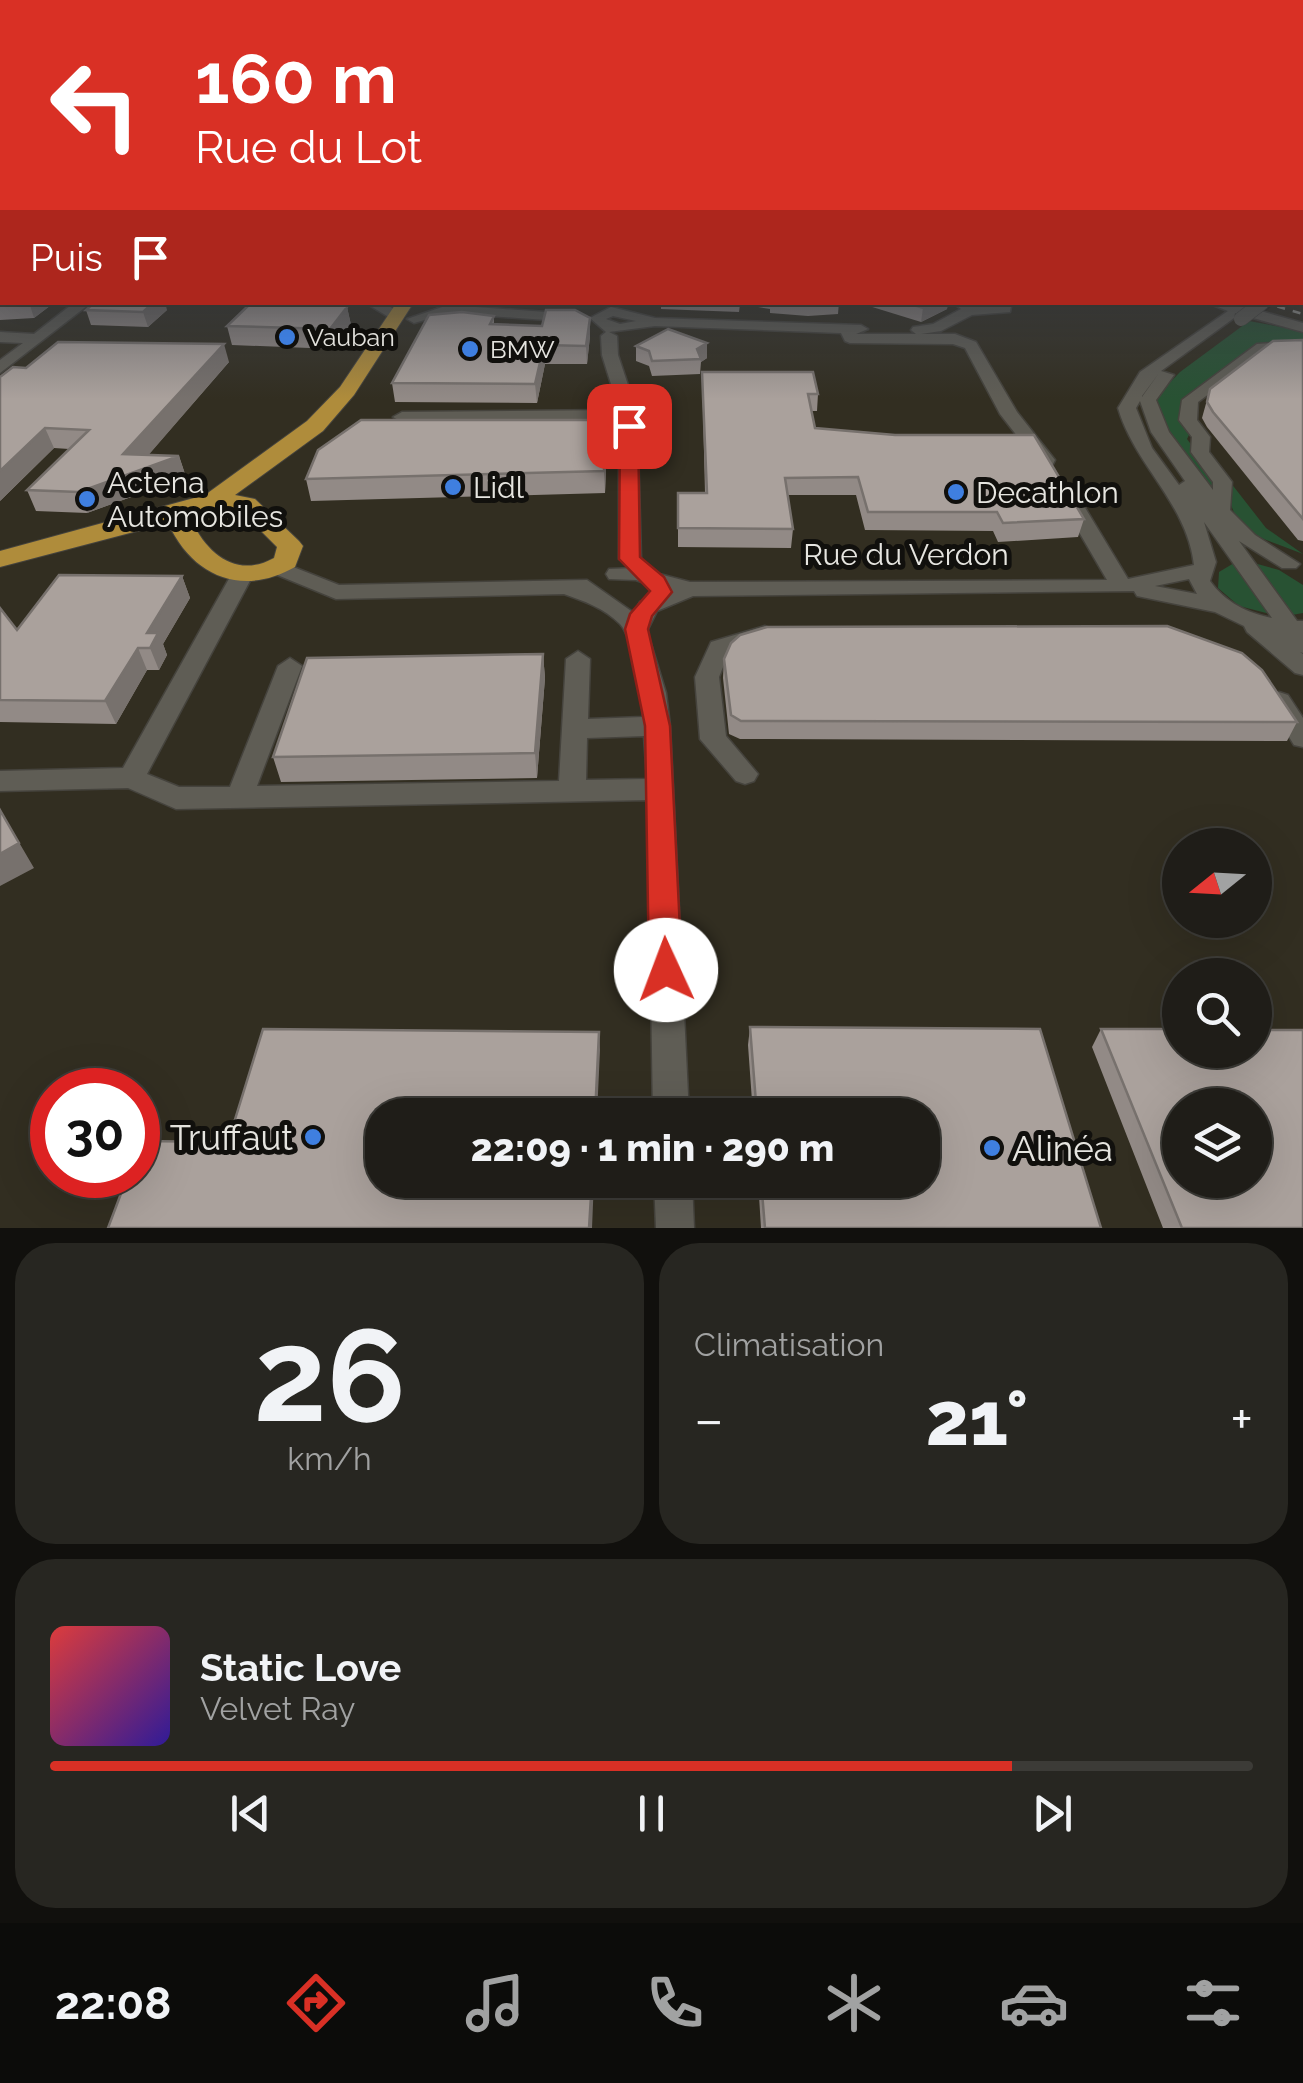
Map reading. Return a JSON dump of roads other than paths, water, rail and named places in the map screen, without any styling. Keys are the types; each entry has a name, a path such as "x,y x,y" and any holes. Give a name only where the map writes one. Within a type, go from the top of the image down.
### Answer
{"main road":[{"path":"250,506 262,481 322,441 356,410 410,310"},
{"path":"0,559 196,515 315,426 410,310"},
{"path":"0,575 134,537 196,515 239,500 290,546 289,556 278,567 241,577 218,570 196,515"}],"street":[{"path":"0,368 81,305"},
{"path":"907,334 936,328 964,306 994,312 1005,305"},
{"path":"1222,305 1303,328"},
{"path":"410,310 440,306 518,308 579,318 907,334 971,344 1009,414 1037,444 1122,587"},
{"path":"1133,394 1166,375 1238,312"},
{"path":"1238,312 1146,375 1128,404 1129,420 1188,510 1204,549 1204,590 1284,647 1303,667"},
{"path":"617,318 609,354 626,390 631,591 658,726 671,1098"},
{"path":"0,337 36,339"},
{"path":"1220,510 1223,482 1200,452 1200,437 1188,420 1190,400 1262,346 1303,346"},
{"path":"1166,375 1148,400 1150,415 1220,510 1251,541 1296,567"},
{"path":"1133,394 1144,423 1236,553 1299,633"},
{"path":"402,417 628,415"},
{"path":"1236,553 1296,567"},
{"name":"Rue du Verdon","path":"1122,587 1236,553"},
{"path":"278,567 336,592 631,591"},
{"path":"131,778 241,577"},
{"name":"Rue du Verdon","path":"631,591 1122,587 1228,609 1299,633"},
{"path":"744,774 713,739 707,677 711,658 733,639 784,633"},
{"path":"572,791 578,659"},
{"path":"239,797 290,666"},
{"path":"1264,680 1303,738"},
{"path":"574,728 658,726"},
{"path":"0,781 131,778 176,798 662,790"},
{"path":"674,1198 675,1228"}],"railway":[{"path":"1272,305 1303,314"}],"place":[{"name":"Vauban","path":"287,337"},
{"name":"BMW","path":"470,349"},
{"name":"Lidl","path":"453,487"},
{"name":"Decathlon","path":"956,492"},
{"name":"Actena Automobiles","path":"87,499"},
{"name":"Truffaut","path":"313,1137"},
{"name":"Alinéa","path":"992,1148"}]}
